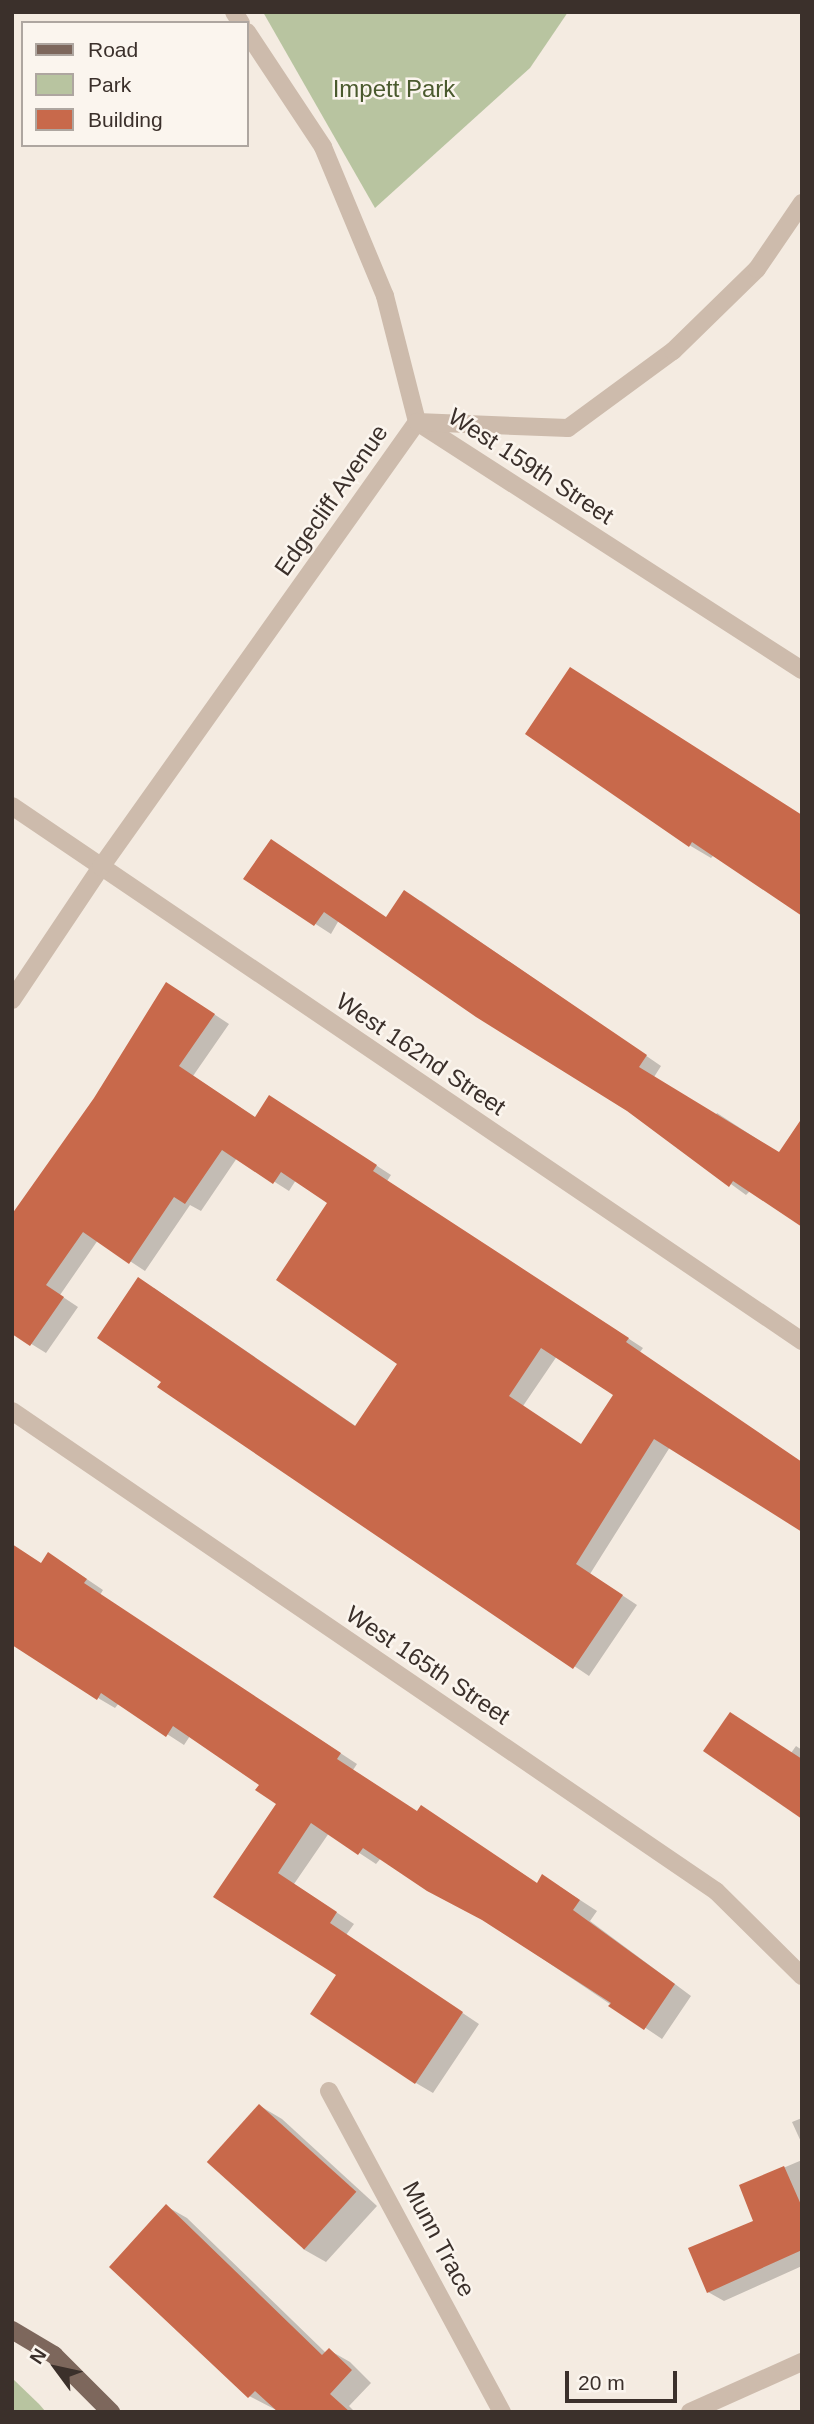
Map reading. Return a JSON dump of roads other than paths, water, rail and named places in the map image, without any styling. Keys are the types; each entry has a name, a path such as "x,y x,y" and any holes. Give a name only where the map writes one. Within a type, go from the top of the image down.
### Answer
{"main road":[{"path":"12,2330 54,2355 111,2412"}],"street":[{"name":"West 159th Street","path":"248,34 323,147 385,296 417,422 802,670"},
{"name":"Edgecliff Avenue","path":"12,1000 101,867 417,422 568,428 673,351 757,269 802,204"},
{"name":"West 162nd Street","path":"12,806 802,1341"},
{"name":"West 165th Street","path":"12,1411 716,1891 802,1976"},
{"name":"Munn Trace","path":"329,2091 502,2412"},
{"path":"690,2412 802,2362"}],"park label":[{"name":"Impett Park","path":"394,89"}]}
